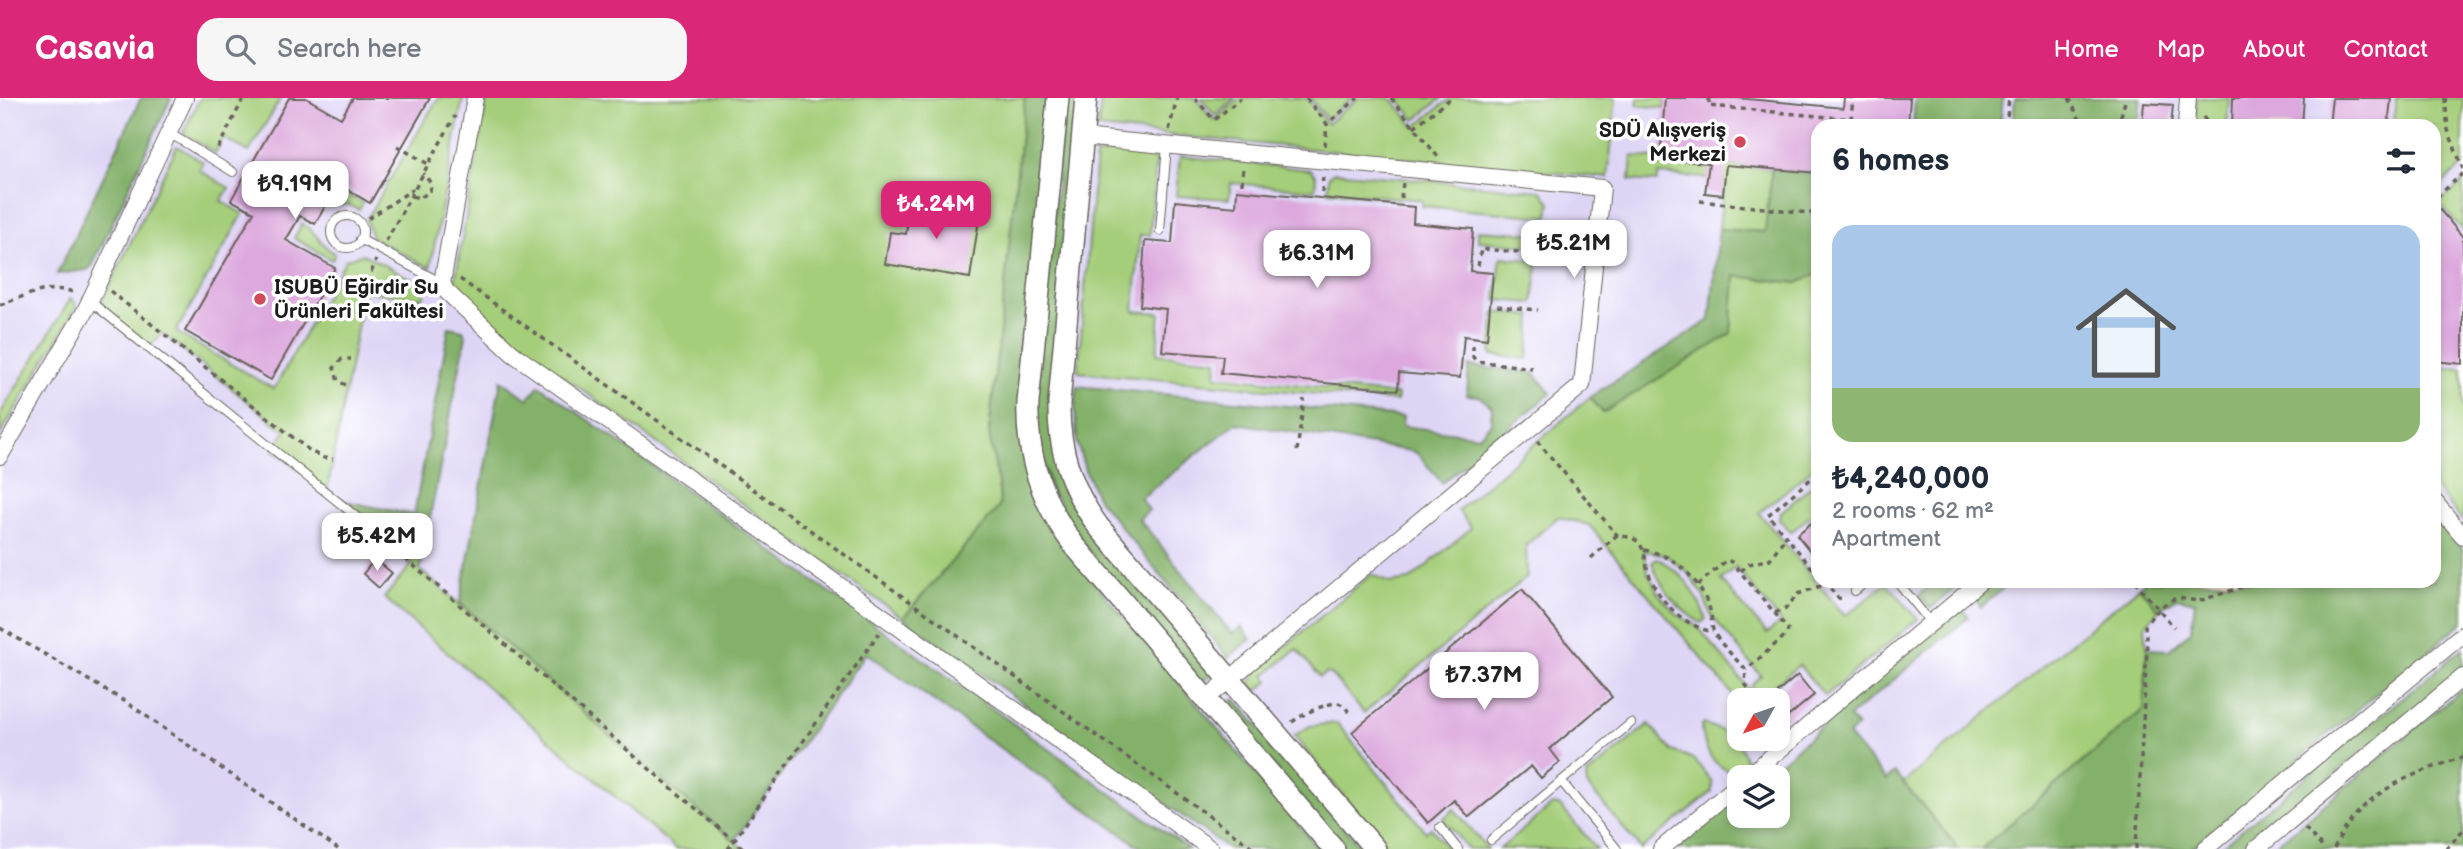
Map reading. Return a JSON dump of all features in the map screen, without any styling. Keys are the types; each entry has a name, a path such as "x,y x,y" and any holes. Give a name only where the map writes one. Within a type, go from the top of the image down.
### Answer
{"street":[{"path":"0,456 90,301 185,98"},
{"path":"475,98 442,283 446,291 512,353 1211,849"},
{"path":"1058,98 1028,402 1029,435 1035,467 1050,508 1067,536 1334,849"},
{"path":"1086,98 1059,403 1060,432 1074,486 1093,518 1375,849"},
{"path":"2186,119 2188,98"},
{"path":"1082,137 1168,140 1602,188 1582,385 1206,699"},
{"path":"2441,509 2463,536"},
{"path":"1761,765 1973,588"},
{"path":"2205,849 2463,635"},
{"path":"2256,849 2463,677"},
{"path":"1661,849 1727,794"}],"lane":[{"path":"169,133 233,172"},
{"path":"1160,231 1168,140"},
{"path":"341,217 352,217 360,224 362,234 354,246 343,247 335,242 331,233 333,223 341,217"},
{"path":"360,239 442,283"},
{"path":"90,301 358,518"},
{"path":"1855,591 1859,588"},
{"path":"1903,588 1931,623"},
{"path":"1491,840 1631,723"},
{"path":"1561,781 1617,849"},
{"path":"1440,827 1458,849"}],"path":[{"path":"211,159 244,98"},
{"path":"1168,140 1177,98"},
{"path":"1195,98 1214,120 1241,98"},
{"path":"1306,98 1327,124"},
{"path":"1324,150 1327,124 1358,98"},
{"path":"1391,98 1442,162"},
{"path":"1415,127 1451,98"},
{"path":"1709,98 1709,107 1851,119 1853,98"},
{"path":"2007,119 2009,98"},
{"path":"2069,98 2080,119"},
{"path":"2120,119 2126,98"},
{"path":"2441,193 2463,171 2448,130 2445,98"},
{"path":"364,291 370,270 457,110"},
{"path":"397,146 428,164"},
{"path":"411,196 419,198 430,192 432,183 423,173"},
{"path":"360,224 415,188"},
{"path":"1700,201 1811,213"},
{"path":"1478,265 1481,249 1544,254"},
{"path":"457,273 461,280 1255,849"},
{"path":"0,305 55,288 75,292 90,301"},
{"path":"108,290 310,451 333,459"},
{"path":"1497,306 1538,310"},
{"path":"1473,345 1473,357 1476,360 1532,368"},
{"path":"346,385 338,381 334,368 339,361 351,359"},
{"path":"1297,451 1304,399"},
{"path":"1528,430 1617,535 1633,539 1644,550 1667,556 1688,573 1707,604 1713,632"},
{"path":"1811,479 1768,515 1811,566"},
{"path":"358,518 744,849"},
{"path":"1591,558 1617,535"},
{"path":"1740,572 1749,564 1770,559 1786,536"},
{"path":"1644,550 1648,573 1661,597 1687,622 1713,632 1746,670"},
{"path":"1698,586 1727,560 1732,562 1788,629 1787,634 1746,670 1745,684 1748,688"},
{"path":"1774,613 1786,608 1798,594 1813,588"},
{"path":"1830,588 1841,600 1855,591"},
{"path":"2140,588 2174,627"},
{"path":"2136,849 2147,649 2145,632 2148,621 2177,598 2199,601 2239,588"},
{"path":"728,849 889,620"},
{"path":"0,628 126,702 338,849"},
{"path":"1277,734 1301,716 1337,703 1343,705 1351,714"},
{"path":"2334,849 2353,819 2382,790 2415,774 2463,757"},
{"path":"2302,823 2324,849"},
{"path":"2446,849 2463,830"}],"shaded area":[{"path":"0,98 2463,98 2463,849 0,849"}],"green space":[{"path":"141,98 171,98 92,266 87,270 57,274"},
{"path":"200,98 281,98 249,152 223,138 215,153 183,133"},
{"path":"438,98 463,98 430,268 372,237 366,220"},
{"path":"487,98 1025,98 989,432 998,483 999,507 903,618 522,347 458,289 455,280"},
{"path":"1025,98 1049,98 1021,389 1068,551 1319,849 1229,849 903,618 999,507 998,483 989,432"},
{"path":"1065,98 1078,98 1056,460 1212,674 1204,681 1198,679 1085,546 1051,489 1040,450 1036,410"},
{"path":"1101,98 1195,98 1214,120 1241,98 1306,98 1327,124 1358,98 1391,98 1415,127 1451,98 1616,98 1608,178 1098,128"},
{"path":"1201,98 1235,98 1215,115"},
{"path":"1310,98 1352,98 1327,119"},
{"path":"1397,98 1442,98 1415,120"},
{"path":"1638,98 1665,98 1664,108 1637,105"},
{"path":"1915,98 2003,98 2001,119 1914,119"},
{"path":"2015,98 2141,98 2139,119 2014,119"},
{"path":"2197,98 2229,98 2228,119 2195,119"},
{"path":"2396,98 2463,98 2463,165 2441,185 2441,119 2394,119"},
{"path":"177,146 203,162 199,170 229,188 221,201 243,214 176,332 274,389 346,259 363,254 427,287 421,298 364,291 327,492 273,449 286,432 162,333 149,348 99,308"},
{"path":"1116,150 1152,154 1156,159 1150,235 1140,235 1134,311 1160,313 1157,354 1217,360 1216,376 1398,395 1397,401 1078,372 1096,156"},
{"path":"1180,156 1311,170 1316,177 1315,190 1231,183 1229,199 1176,196"},
{"path":"1632,156 1772,169 1765,232 1719,229 1724,180 1659,174 1657,182 1630,180"},
{"path":"1772,169 1811,172 1811,276 1798,283 1735,276 1729,335 1603,413 1590,397 1710,320 1719,229 1765,232"},
{"path":"1334,172 1541,191 1550,202 1548,217 1422,206 1422,200 1328,191 1329,176"},
{"path":"324,182 363,203 359,210 349,205 331,205 316,196"},
{"path":"2463,182 2463,230 2441,205 2441,201"},
{"path":"302,223 335,254 332,260 294,238"},
{"path":"1478,230 1539,234 1538,246 1478,241"},
{"path":"1501,257 1538,261 1533,303 1496,300"},
{"path":"1735,276 1798,283 1811,276 1811,470 1759,513 1811,575 1811,588 1822,588 1845,616 1881,588 1891,588 1918,619 1825,696 1799,665 1772,688 1754,688 1751,685 1761,676 1711,615 1702,593 1688,573 1667,556 1644,550 1648,573 1661,597 1678,615 1698,627 1748,688 1727,688 1589,525 1558,517 1526,545 1527,577 1364,713 1331,674 1320,677 1297,649 1265,675 1269,681 1257,691 1250,684 1258,669 1372,574 1390,583 1410,580 1471,528 1458,510 1590,397 1602,412 1729,335","holes":["1736,567 1781,622 1767,634 1721,580"]},
{"path":"71,298 77,306 0,435 0,414"},
{"path":"1495,312 1532,316 1528,359 1491,355"},
{"path":"449,327 463,330 466,336 427,533 358,518 335,499 414,515"},
{"path":"1469,366 1534,373 1551,393 1442,483 1417,453 1411,451 1236,423 1141,498 1149,510 1139,519 1232,634 1242,627 1251,639 1228,658 1098,499 1077,443 1077,386 1403,417 1402,426 1479,436 1491,423 1492,407 1479,396 1467,395"},
{"path":"2441,367 2463,369 2463,521 2441,495"},
{"path":"501,380 528,399 539,385 1189,849 1143,849 866,653 734,841 460,603"},
{"path":"1811,486 1811,515 1791,532 1779,519 1780,513"},
{"path":"358,518 427,533 420,570 744,849 676,849 384,598 412,564"},
{"path":"2441,523 2463,550 2463,622 2190,849 1981,849 2144,709 2147,649 2170,650 2191,631 2195,602 2177,598 2159,610 2140,588 2441,588"},
{"path":"1657,558 1681,576 1693,591 1706,619 1701,623 1677,605 1665,590 1652,563"},
{"path":"1928,588 1955,588 1930,609 1919,595"},
{"path":"1986,588 2004,588 1981,607 1974,598"},
{"path":"2138,588 2159,610 2145,626 2147,649 2144,709 1981,849 1959,849 1903,783"},
{"path":"1962,607 1969,617 1849,717 1857,727 1848,735 1886,780 1895,773 1959,849 1678,849 1727,807 1727,828 1790,828 1790,765 1777,765"},
{"path":"2463,648 2463,669 2244,849 2218,849"},
{"path":"2463,689 2463,849 2271,849"},
{"path":"1235,699 1363,849 1344,849 1224,709"},
{"path":"1337,723 1426,832 1431,828 1448,849 1388,849 1294,736 1310,726"},
{"path":"1649,724 1672,751 1694,759 1712,782 1712,792 1641,849 1587,785 1586,776"},
{"path":"1704,724 1727,735 1727,751 1743,751 1746,763 1727,765 1727,770 1714,761 1704,743 1701,727"},
{"path":"1552,805 1560,806 1597,849 1500,849"},
{"path":"1454,809 1488,849 1468,849 1443,819"}],"building":[{"path":"289,98 306,98 341,118 353,98 430,98 370,203 338,184 315,224 300,216 286,240 335,268 271,380 185,331 254,212 231,200"},
{"name":"SDÜ Alışveriş Merkezi","path":"1665,98 1737,98 1843,108 1844,98 1910,98 1908,119 1811,119 1811,172 1726,165 1723,195 1705,193 1709,163 1660,159"},
{"path":"2233,98 2304,98 2302,119 2232,119"},
{"path":"2332,98 2391,98 2389,119 2330,119"},
{"path":"2144,103 2173,105 2172,119 2143,119"},
{"path":"1237,190 1414,207 1413,223 1473,229 1470,271 1493,273 1487,339 1464,336 1460,378 1399,373 1398,390 1221,373 1223,356 1162,351 1166,309 1140,306 1145,241 1172,243 1175,201 1236,207"},
{"path":"910,204 980,213 970,278 885,264 890,232 906,234"},
{"path":"2441,211 2463,237 2463,364 2441,362"},
{"path":"1811,523 1811,552 1797,535"},
{"path":"375,559 392,573 379,588 363,574"},
{"path":"1522,589 1612,697 1550,749 1560,762 1541,778 1531,766 1469,817 1454,800 1428,823 1352,732"},
{"path":"1798,675 1814,695 1790,715 1790,688 1783,688"}],"place":[{"name":"SDÜ Alışveriş Merkezi","path":"1740,142"},
{"name":"ISUBÜ Eğirdir Su Ürünleri Fakültesi","path":"260,299"}]}
